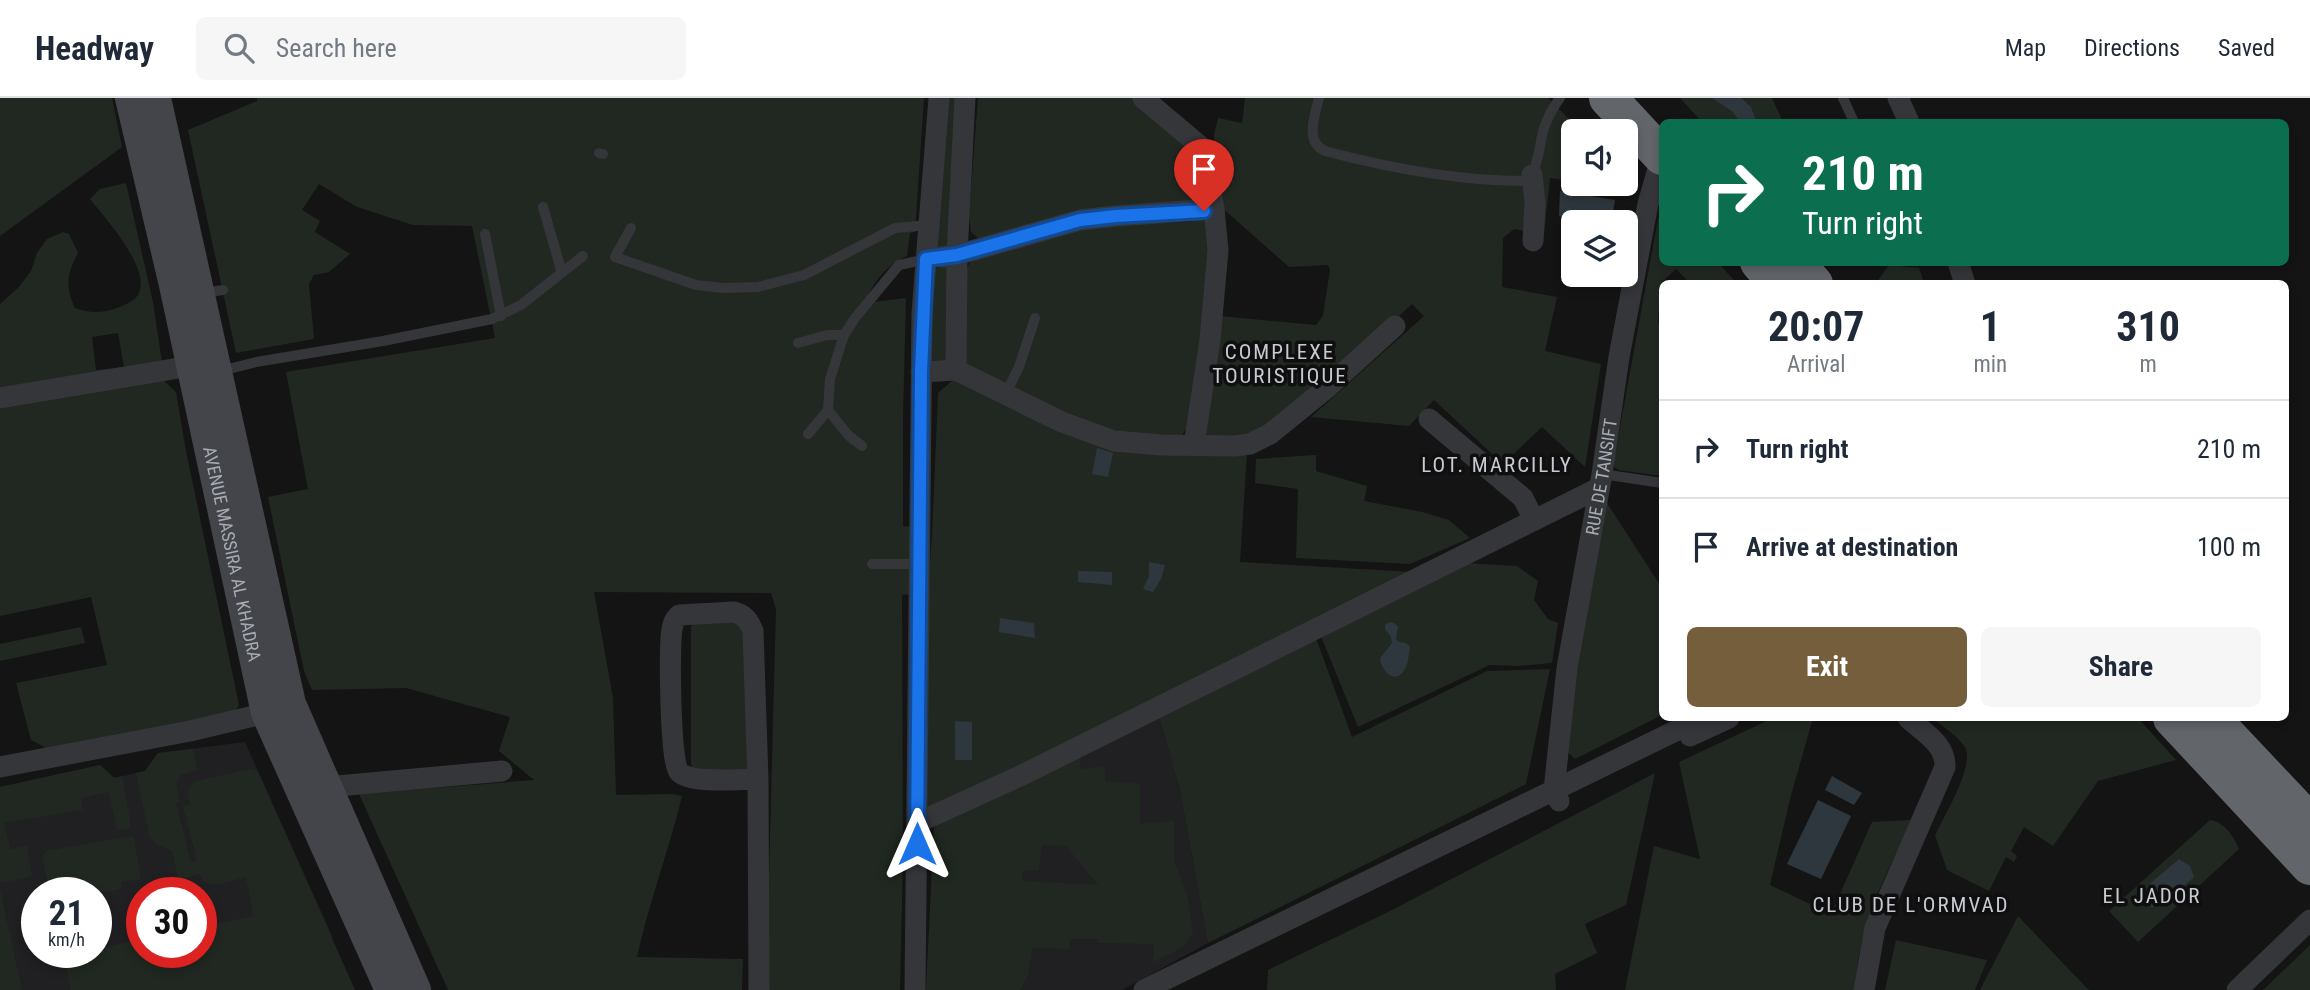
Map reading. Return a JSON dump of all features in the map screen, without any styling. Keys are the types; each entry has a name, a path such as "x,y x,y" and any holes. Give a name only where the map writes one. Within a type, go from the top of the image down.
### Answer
{"highway":[{"path":"1608,98 1659,153"},
{"path":"1643,98 1663,119"},
{"path":"1762,266 1775,280"},
{"path":"1798,266 1811,280"},
{"path":"2175,721 2310,866"},
{"path":"2214,721 2310,823"}],"street":[{"name":"AVENUE MASSIRA AL KHADRA","path":"131,98 175,285 203,369 289,704 415,990"},
{"name":"AVENUE MASSIRA AL KHADRA","path":"155,98 211,292 203,369 267,713 391,990"},
{"path":"915,990 921,372 926,259 939,98"},
{"path":"956,370 957,255 965,98"},
{"path":"1143,98 1200,146 1204,154 1214,209 1217,233 1216,276 1207,367 1194,445"},
{"path":"1898,98 1908,119"},
{"name":"RUE DE TANSIFT","path":"1556,796 1567,668 1629,299 1648,204 1659,166"},
{"path":"1532,175 1535,203 1533,240"},
{"path":"926,259 957,255 1080,220 1214,209"},
{"path":"921,372 956,370 1005,396 1114,441 1140,444 1250,444 1270,435 1395,326"},
{"path":"0,398 203,369"},
{"path":"1430,419 1523,498 1534,520"},
{"path":"917,823 1020,776 1534,520 1600,481"},
{"path":"758,779 689,778 676,770 671,648 672,626 679,615 734,612 750,622 752,631 758,779 759,990"},
{"path":"0,767 267,713"},
{"path":"1177,990 1696,721"},
{"path":"1144,990 1556,796 1722,721"},
{"path":"1864,990 1875,928 1945,767 1945,757 1937,744 1911,721"},
{"path":"326,787 502,771"},
{"path":"2237,990 2310,920"}],"lane":[{"path":"1319,98 1313,140 1317,147 1325,151 1412,170 1501,181 1525,181 1532,175 1549,116 1560,98"},
{"path":"1843,98 1853,119"},
{"path":"543,207 562,272"},
{"path":"631,228 615,257 696,285 723,288 758,287 804,275 895,228 929,225"},
{"path":"485,234 501,316"},
{"path":"203,369 460,327 501,316 521,305 583,256"},
{"path":"808,434 828,410 830,379 844,335 899,265 926,259"},
{"path":"1005,396 1019,367 1035,318"},
{"path":"799,343 827,335 844,335"},
{"path":"828,410 848,435 862,446"},
{"path":"1600,481 1659,483"},
{"path":"873,564 919,564"}],"shaded area":[{"path":"0,98 112,98 122,147 0,236"},
{"path":"257,98 924,98 915,232 910,233 907,256 883,273 868,297 873,302 906,298 903,526 910,527 911,594 902,595 903,860 900,990 766,990 776,609 771,593 594,592 613,698 616,795 682,796 637,957 743,959 742,990 448,990 359,794 534,780 499,751 510,717 406,688 312,690 304,671 268,497 308,489 286,372 495,338 472,226 413,225 357,207 319,184 302,210 320,221 315,232 350,254 329,272 314,275 309,284 314,339 236,353 188,130 257,101"},
{"path":"944,98 959,98 948,250 932,252"},
{"path":"978,98 1135,98 1193,149 1206,200 979,239 971,232 969,215"},
{"path":"1245,98 1548,98 1569,119 1561,119 1561,179 1550,178 1544,235 1514,229 1503,238 1502,287 1557,297 1545,351 1601,364 1585,467 1542,427 1503,464 1434,400 1409,426 1311,417 1424,316 1412,304 1348,363 1253,437 1212,441 1203,430 1220,316 1316,325 1323,316 1330,270 1328,265 1289,267 1219,205 1214,147 1218,118 1242,123"},
{"path":"1680,98 1772,98 1782,119 1699,119"},
{"path":"1712,98 1741,98 1751,107 1755,119 1738,119 1732,111"},
{"path":"126,183 153,302 162,363 0,392 0,304 18,288 31,271 37,253 47,239 63,232 69,234 78,253 71,267 69,280 75,308 93,312 110,310 132,301 139,293 141,282 132,257 90,199 100,189","holes":["118,333 124,367 96,370 92,337"]},
{"path":"1560,191 1561,196 1591,196 1615,200 1613,210 1561,210 1559,216"},
{"path":"1203,219 1211,221 1194,418 1182,435 1115,436 962,368 965,273 975,257 1099,225"},
{"path":"1658,219 1659,266 1721,266 1734,280 1687,280 1676,269 1664,280 1659,280 1659,476 1618,470 1614,466"},
{"path":"954,266 954,362 925,360 929,268"},
{"path":"1888,266 1899,266 1919,268 1923,280 1878,280"},
{"path":"161,378 176,392 239,705 232,716 46,748 31,740 16,683 107,665 91,597 0,616 0,404"},
{"path":"953,380 1059,430 1247,453 1240,562 1413,572 925,813 924,643 938,393"},
{"path":"1097,448 1113,453 1108,477 1092,474"},
{"path":"1316,455 1316,471 1367,486 1364,501 1449,520 1470,538 1410,564 1296,558 1298,489 1255,483 1256,459"},
{"path":"1605,500 1659,583 1659,717 1575,759 1563,748"},
{"path":"1149,562 1165,565 1153,592 1143,589 1149,576"},
{"path":"1465,563 1517,566 1538,581 1534,600 1548,619 1558,623 1552,663 1490,665 1358,727 1318,629"},
{"path":"1078,571 1112,572 1112,585 1078,582"},
{"path":"1000,618 1034,623 1035,638 999,632"},
{"path":"695,622 744,622 748,769 745,773 693,769 691,763 691,626"},
{"path":"1390,622 1398,627 1396,639 1410,647 1405,669 1396,677 1385,671 1380,658 1392,643 1385,629 1385,625"},
{"path":"81,627 85,643 0,661 0,644"},
{"path":"1313,630 1352,737 1487,671 1550,669 1526,784 1208,943 1180,791 1159,716"},
{"path":"1159,716 1180,791 1208,943 1122,990 926,990 934,828"},
{"path":"955,721 972,722 972,760 955,760"},
{"path":"1767,721 1812,721 1770,885 1831,914 1872,822 1911,820 1870,912 1854,990 1625,990 1654,846 1700,859 1679,762"},
{"path":"1936,721 2141,721 2176,760 2098,781 2053,846 2024,827 2011,851 2017,856 2014,862 2006,857 1989,891 1947,870 1935,835 1966,766 1965,747"},
{"path":"245,742 333,938 206,990 0,990 0,787 100,765 115,778 145,771 158,753"},
{"path":"193,749 197,770 181,775 176,783 180,802 176,803 191,862 197,861 183,806 190,804 191,786 196,781 251,769 258,772 355,990 71,990 66,968 112,968 112,945 126,943 126,968 217,968 217,924 253,916 246,877 217,883 217,877 202,877 200,874 177,877 172,851 156,844 149,835 136,773 145,771 158,753"},
{"path":"1081,752 1080,769 1105,766 1105,781 1140,784 1140,824 1174,821 1174,859 1188,899 1193,933 1183,947 1153,962 1154,944 1099,943 1098,939 1070,939 1069,949 1033,948 1028,975 1020,990 926,990 934,828 943,818","holes":["1042,845 1066,846 1098,885 1022,881 1022,871 1039,870"]},
{"path":"100,765 114,778 122,776 131,826 117,830 109,792 81,798 82,810 4,823 10,849 27,846 32,874 0,883 0,787"},
{"path":"1655,773 1626,905 1585,924 1597,953 1555,974 1556,990 1267,990 1268,970 1392,910"},
{"path":"1832,776 1862,793 1854,805 1825,790"},
{"path":"1818,800 1851,816 1821,879 1787,864"},
{"path":"2210,820 2228,830 2239,849 2138,942 2109,911"},
{"path":"132,836 141,877 126,877 126,881 121,882 122,888 112,890 112,877 47,877 42,857 46,851"},
{"path":"2179,859 2190,866 2194,877 2162,905 2159,902 2153,907 2146,906 2142,899 2148,890 2146,887"},
{"path":"0,889 22,990 0,990"},
{"path":"2018,916 2083,984 2089,990 1980,990"},
{"path":"1896,940 1987,960 1975,990 1885,990"},
{"path":"2310,945 2310,990 2263,990"}],"district":[{"name":"COMPLEXE TOURISTIQUE","path":"1280,364"},
{"name":"LOT. MARCILLY","path":"1497,465"},
{"name":"EL JADOR","path":"2152,896"},
{"name":"CLUB DE L'ORMVAD","path":"1911,905"}],"route":[{"path":"917,844 921,372 926,259 957,255 1080,220 1156,212 1204,211"}]}
